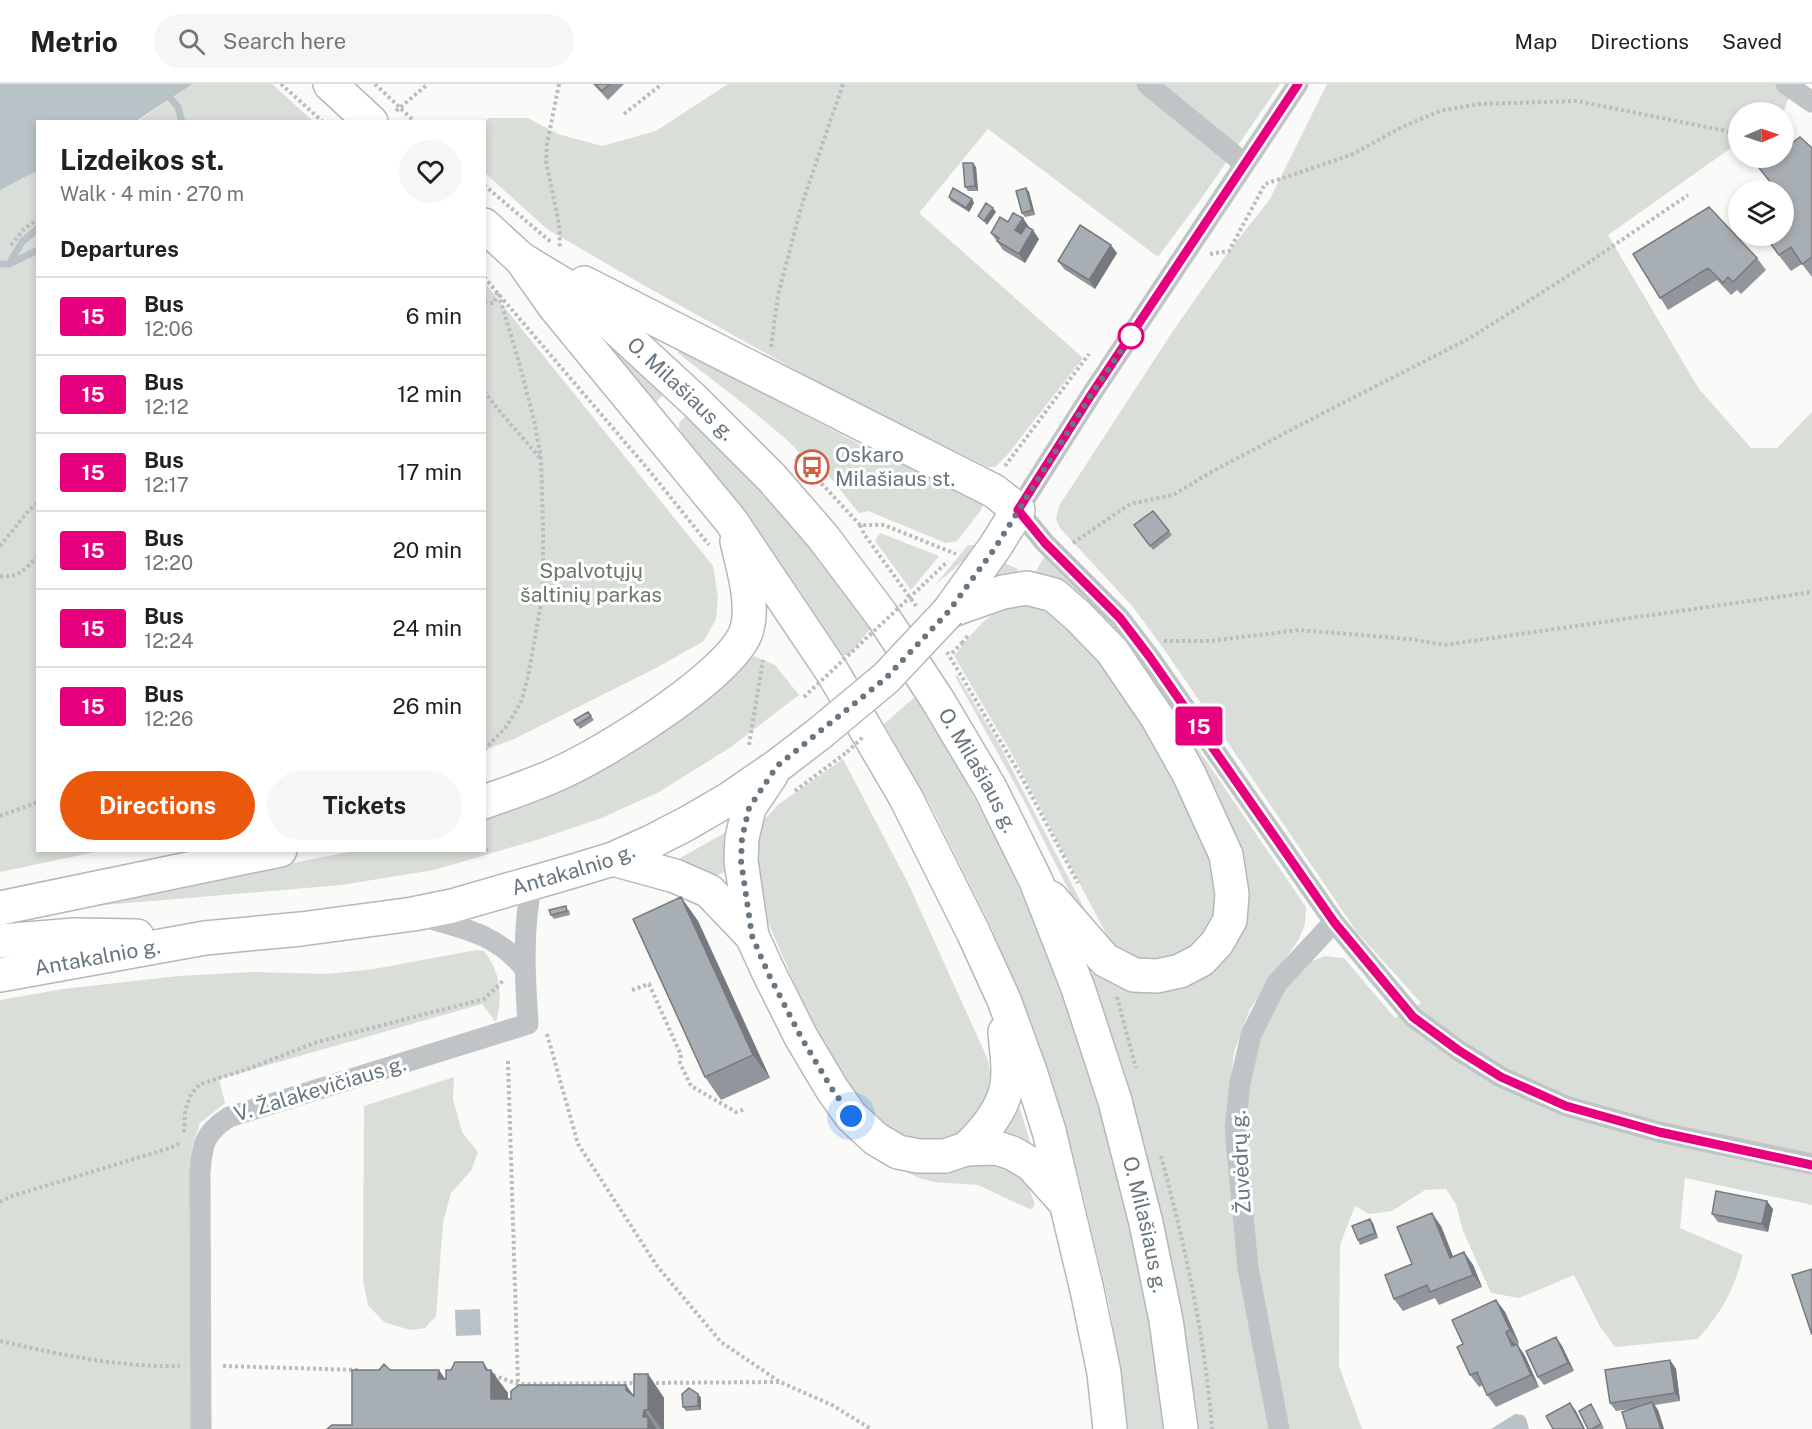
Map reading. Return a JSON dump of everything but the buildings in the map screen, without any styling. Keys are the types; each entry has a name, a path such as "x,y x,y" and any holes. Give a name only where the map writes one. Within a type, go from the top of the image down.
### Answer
{"main road":[{"path":"330,84 382,118"},
{"name":"O. Milašiaus g.","path":"486,227 521,259 579,294 738,443 772,478 823,537 881,614 990,788 1036,881 1078,988 1115,1101 1146,1224 1164,1309 1181,1429"},
{"path":"521,259 567,274 994,491 1018,510"},
{"name":"O. Milašiaus g.","path":"521,259 555,307 731,521 833,673 906,798 1004,1000 1049,1131 1096,1332 1104,1373 1110,1429"},
{"name":"Antakalnio g.","path":"0,975 205,938 301,929 413,914 452,906 613,859 686,824 729,799 820,733 886,678 949,611 995,548 1018,510"},
{"path":"486,801 567,770 620,740 674,704 720,667 746,632 749,604 746,576 731,521"},
{"path":"949,611 1003,592 1027,588 1054,596 1078,616 1125,646 1156,717 1183,764 1226,855 1232,894 1230,920 1216,943 1201,960 1180,971 1156,976 1134,975 1105,960 1036,881"},
{"path":"777,766 749,808 742,838 741,861 752,936 801,1037 832,1089 851,1116 876,1140 898,1152 918,1156 945,1156 966,1149 997,1148 1012,1153 1031,1164 1066,1204"},
{"path":"0,909 271,852"},
{"path":"613,859 675,876 709,891 752,936"},
{"path":"0,941 75,934 205,938"},
{"path":"966,1149 982,1133 996,1113 1007,1086 1004,1000"}],"street":[{"path":"1147,84 1245,164"},
{"path":"1298,84 1091,395 1018,510 1045,543 1120,618 1125,646 1188,711 1334,922 1413,1017 1458,1050 1501,1077 1566,1106 1649,1129 1812,1164"},
{"path":"1786,84 1812,102"},
{"name":"V. Žalakevičiaus g.","path":"201,1429 200,1173 202,1152 207,1137 215,1126 229,1117 528,1024 515,970 532,883"},
{"path":"413,914 474,932 496,942 514,956 515,970"},
{"name":"Žuvėdrų g.","path":"1279,1429 1248,1268 1235,1129 1240,1083 1251,1035 1277,983 1334,922"}],"path":[{"path":"281,84 321,120"},
{"path":"375,84 414,120"},
{"path":"382,118 428,84"},
{"path":"487,187 560,250 559,224 546,160 559,84"},
{"path":"624,114 662,84"},
{"path":"770,354 778,295 785,266 802,204 843,84"},
{"path":"1209,255 1229,251 1265,184 1351,154 1402,126 1440,111 1479,104 1577,101 1728,131"},
{"path":"1045,543 1053,532 1068,547 1130,504 1173,495 1298,426 1470,338 1582,267 1688,195"},
{"path":"11,245 24,229 36,220"},
{"path":"486,279 648,468 712,548"},
{"path":"486,303 494,303 498,292"},
{"path":"486,748 507,726 521,702 528,677 543,592 541,459 535,424 498,292"},
{"path":"486,394 541,459"},
{"path":"0,546 36,505"},
{"path":"884,525 956,554"},
{"path":"0,576 13,577 36,558"},
{"path":"804,697 926,582"},
{"path":"1125,646 1210,641 1299,630 1410,639 1444,645 1812,591"},
{"path":"749,745 763,665"},
{"path":"0,816 36,803"},
{"path":"0,1202 12,1196 170,1148 184,1141 184,1111 191,1094 200,1084 245,1070 317,1042 484,999 515,970"},
{"path":"632,990 649,984 681,1055 681,1063 691,1086 736,1112 746,1109"},
{"path":"546,1030 578,1144 657,1266 721,1342 780,1382 832,1405 871,1429"},
{"path":"508,1061 518,1384"},
{"path":"0,1341 66,1356 148,1367 365,1370"},
{"path":"490,1374 518,1384 780,1382"}],"green space":[{"path":"193,84 272,84 312,120 139,120"},
{"path":"728,84 1280,84 1158,257 988,129 919,213 1083,358 1008,454 995,467 988,467 848,399 638,282 547,229 486,174 486,120 489,118 528,118 558,134 602,146 656,131"},
{"path":"1327,84 1794,84 1787,102 1728,102 1728,150 1608,235 1699,389 1751,448 1777,448 1812,412 1812,1205 1685,1178 1680,1228 1743,1255 1731,1290 1721,1309 1698,1339 1615,1347 1600,1327 1574,1275 1519,1298 1491,1293 1463,1231 1456,1204 1446,1189 1425,1190 1392,1211 1369,1214 1355,1206 1340,1245 1339,1366 1362,1429 1197,1429 1177,1294 1086,971 1115,983 1241,930 1175,719 1179,721 1306,907 1305,924 1299,939 1250,1009 1234,1052 1224,1132 1244,1131 1247,1073 1281,986 1309,962 1325,956 1344,958 1395,1018 1421,1003 1357,932 1133,607 1060,528 1056,519 1059,506 1173,331 1229,251 1270,199"},
{"path":"36,172 36,852 95,852 0,872 0,190"},
{"name":"Spalvotųjų šaltinių parkas","path":"486,284 713,566 718,598 716,619 704,641 656,668 514,739 486,750"},
{"path":"580,316 665,393 656,402"},
{"path":"680,350 861,445 987,496 981,510 957,541 946,543 868,511 859,513 824,470 813,466 786,439 678,353"},
{"path":"687,415 697,418 771,501 818,557 871,628 850,654 841,656 802,595 728,490 679,430 679,423"},
{"path":"880,533 939,556 911,590 875,541"},
{"path":"968,545 977,545 971,554 935,585"},
{"path":"1044,557 1109,622 1108,625 1032,578"},
{"path":"1000,561 1018,569 1014,577 986,589"},
{"path":"1031,601 1047,608 1098,659 1143,727 1198,822 1213,858 1219,906 1209,927 1182,953 1165,959 1147,961 1111,951 1106,934 1013,756 954,656 978,628 995,613 1005,608 1029,606"},
{"path":"754,656 775,665 799,695 731,747 659,792 599,819 434,870 341,885 58,909 349,852 486,852 486,819 507,811 712,692"},
{"path":"957,675 999,744 1092,923 1089,931 1022,797 955,676"},
{"path":"917,695 975,799 1011,870 1058,980 1084,1054 1107,1129 1136,1243 1148,1299 1168,1429 1128,1429 1110,1308 1079,1178 1051,1083 1020,995 991,927 930,804 884,724"},
{"path":"843,759 908,883 988,1060 990,1074 988,1088 997,1091 978,1124 945,1142 928,1143 891,1133 852,1094 801,999 761,906 756,839 764,820 779,804"},
{"path":"735,827 730,869 709,880 668,865"},
{"path":"476,950 484,951 497,976 500,994 496,1022 482,1004 219,1079 225,1103 200,1123 192,1148 194,1429 0,1429 0,1000 63,989 178,976 252,972 327,974 374,969"},
{"path":"454,1077 453,1099 462,1132 478,1152 471,1171 451,1193 443,1222 436,1316 425,1328 410,1330 384,1322 368,1305 363,1280 364,1106"},
{"path":"1017,1099 1032,1148 994,1135"},
{"path":"999,1158 1026,1181 1035,1204 1033,1208 1030,1209 978,1185 934,1182 919,1178 892,1165"}],"shaded area":[{"path":"0,84 193,84 138,120 36,120 36,172 0,190"},
{"path":"480,1309 481,1335 456,1336 455,1310"},
{"path":"1515,1414 1526,1418 1529,1429 1491,1429"}],"waterway":[{"path":"158,84 178,107 181,120"},
{"path":"9,264 22,242 36,230"},
{"path":"0,264 9,264 36,251"}],"bus line":[{"name":"15","path":"1298,84 1091,395 1018,510 1045,543 1120,618 1149,656 1334,922 1413,1017 1458,1050 1501,1077 1566,1106 1659,1132 1812,1165"}],"place":[{"name":"Oskaro Milašiaus st.","path":"812,467"}],"route":[{"path":"851,1116 801,1037 752,936 741,861 742,838 749,808 777,766 886,678 949,611 995,548 1091,395 1131,336"}]}
